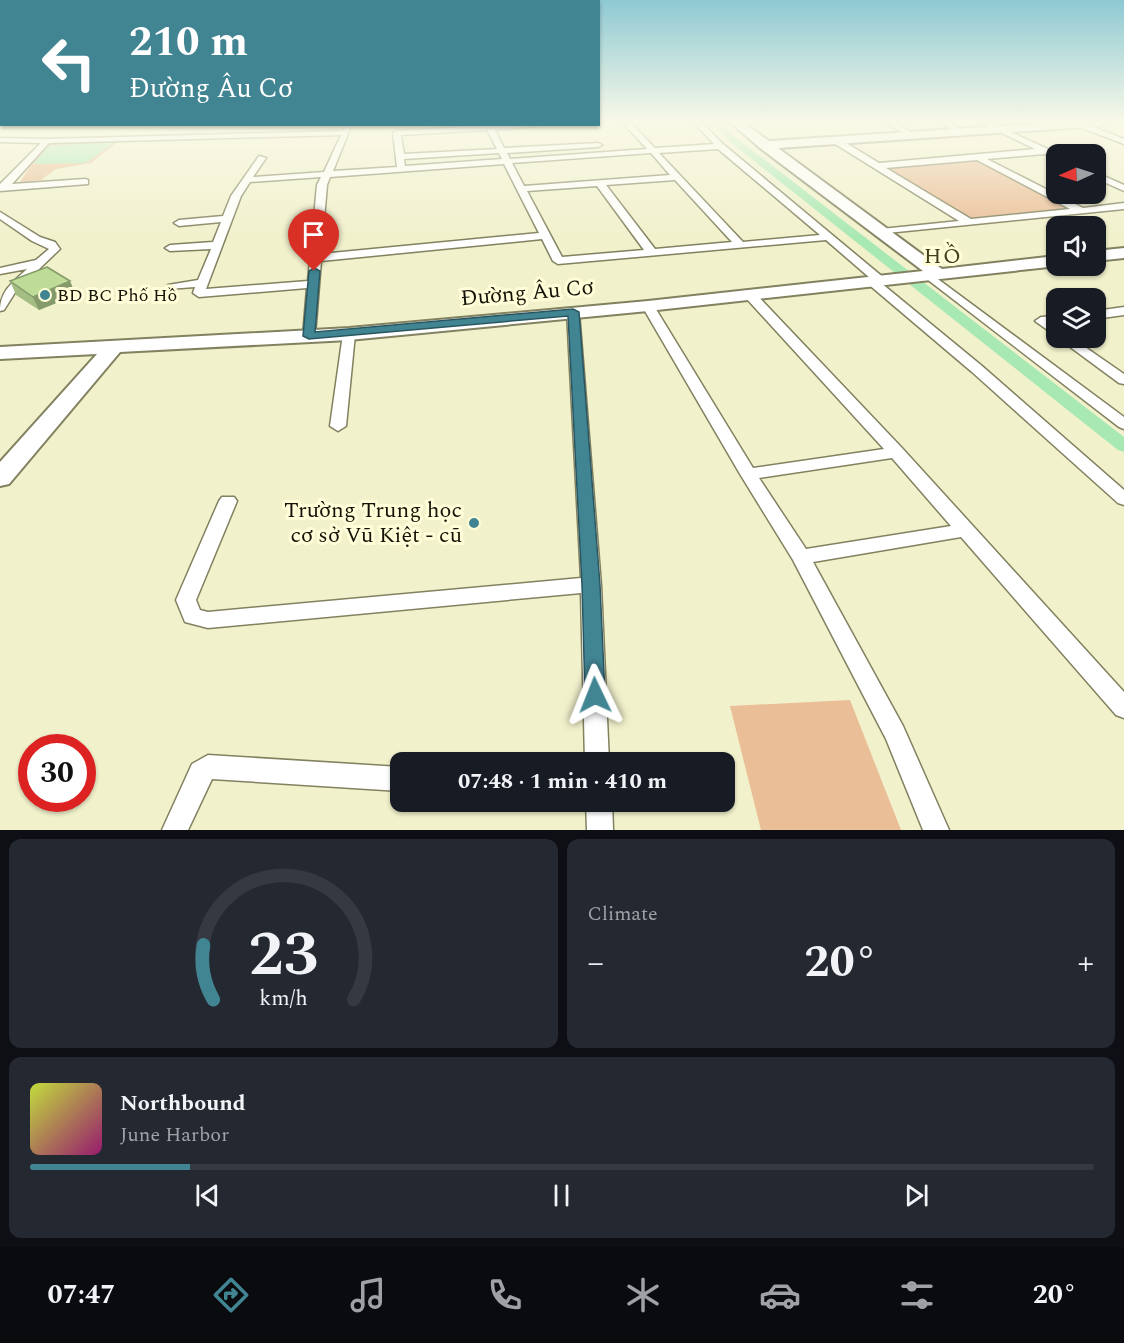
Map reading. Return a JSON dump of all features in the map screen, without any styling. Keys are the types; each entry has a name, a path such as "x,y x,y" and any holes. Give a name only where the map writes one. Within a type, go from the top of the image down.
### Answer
{"main road":[{"path":"787,162 881,232 932,274"},
{"path":"1106,255 1124,253"},
{"name":"Đường Âu Cơ","path":"0,353 349,334 648,306 1046,262"},
{"path":"0,478 115,346"}],"street":[{"path":"1,188 28,162"},
{"path":"259,162 236,196 199,293 314,284"},
{"path":"309,336 322,185 332,162"},
{"path":"400,162 401,169"},
{"path":"247,180 497,162"},
{"path":"507,162 558,261 830,237"},
{"path":"661,162 740,246"},
{"path":"739,162 880,280 1124,499"},
{"path":"871,162 968,222"},
{"path":"876,165 918,162"},
{"path":"987,162 1080,210"},
{"path":"0,172 20,170"},
{"path":"521,189 675,177"},
{"path":"1106,180 1124,188"},
{"path":"1,188 85,182"},
{"path":"600,183 652,253"},
{"path":"881,232 1124,206"},
{"path":"0,307 12,289 55,249 51,244 36,239 1,217"},
{"path":"179,223 227,219"},
{"path":"315,258 545,236"},
{"path":"170,248 216,245"},
{"path":"0,271 40,263"},
{"path":"932,274 1124,424"},
{"path":"172,287 201,283"},
{"path":"749,294 896,452 1124,708"},
{"path":"648,306 748,474 801,557 895,734 936,830"},
{"path":"1106,313 1124,311"},
{"path":"573,312 591,585 597,752"},
{"path":"338,426 349,334"},
{"path":"1078,348 1124,380"},
{"path":"748,474 896,452"},
{"path":"228,501 186,600 192,616 208,620 591,585"},
{"path":"801,557 966,530"},
{"path":"175,830 201,772 208,767 390,778"},
{"path":"599,812 600,830"}],"shaded area":[{"path":"34,162 93,162 56,169 41,180 20,182"},
{"path":"35,162 87,162 83,163 33,164"},
{"path":"978,162 1046,196 1046,204 1061,204 1069,208 968,218 883,167"},
{"path":"850,700 901,830 761,830 730,706"}],"building":[{"path":"47,267 70,281 33,297 10,281"}],"waterway":[{"path":"761,162 1124,446"}],"place":[{"name":"BD BC Phố Hồ","path":"45,295"},
{"name":"Trường Trung học cơ sở Vũ Kiệt - cũ","path":"474,523"}],"district":[{"name":"HỒ","path":"943,256"}],"route":[{"path":"314,271 309,336 573,312 591,585 595,695"}]}
